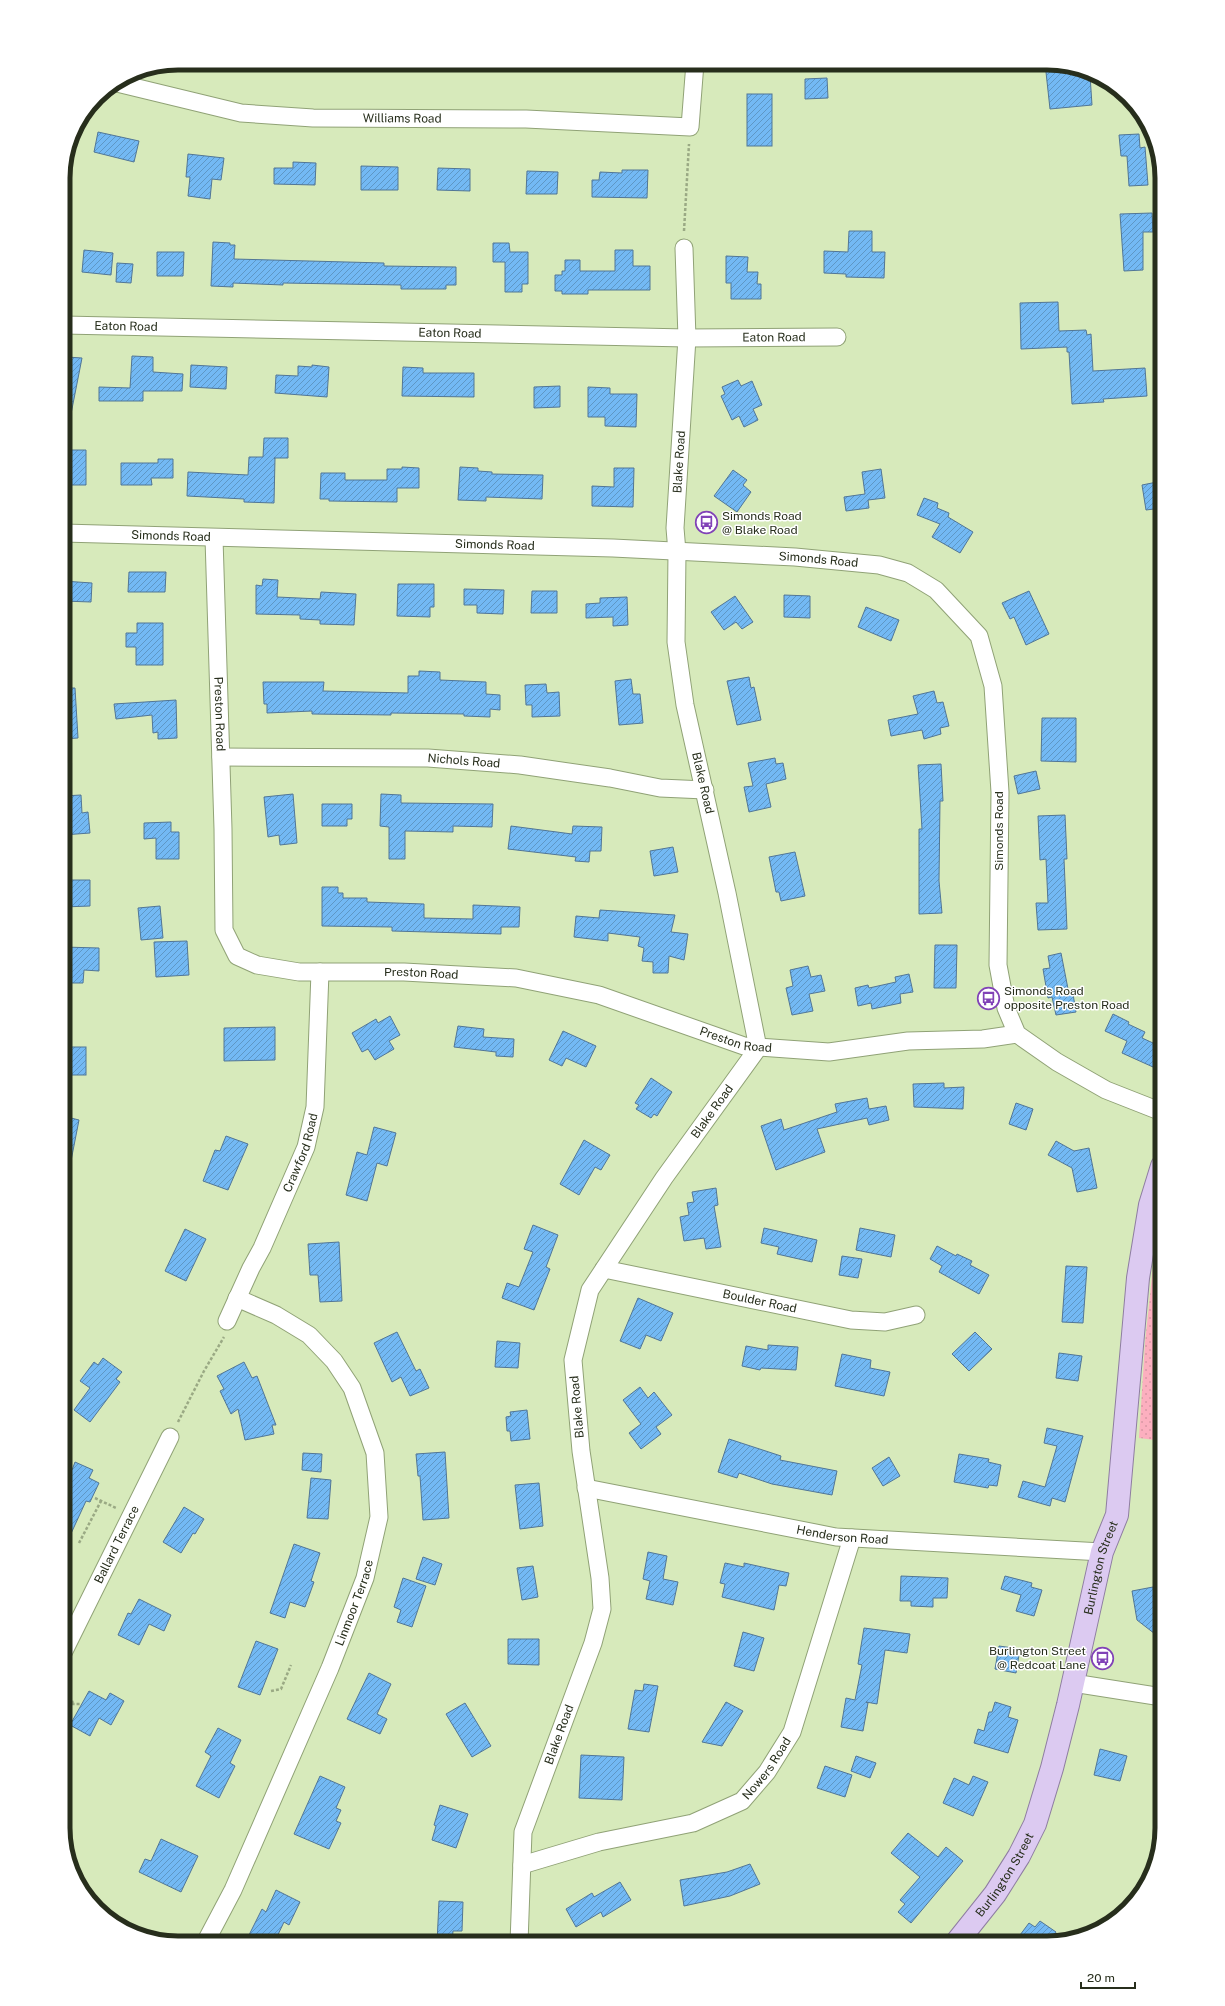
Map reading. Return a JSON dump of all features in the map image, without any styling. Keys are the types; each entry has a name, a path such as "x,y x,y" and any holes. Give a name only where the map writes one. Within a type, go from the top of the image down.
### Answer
{"main road":[{"name":"Burlington Street","path":"962,1936 995,1894 1019,1856 1035,1824 1052,1768 1073,1683 1102,1552 1117,1515 1138,1278 1150,1205 1155,1189"}],"street":[{"path":"690,127 694,70"},
{"name":"Williams Road","path":"125,85 241,113 313,118 526,119 690,127"},
{"name":"Blake Road","path":"519,1936 523,1832 593,1643 602,1609 600,1578 586,1488 573,1360 590,1290 664,1178 758,1048 705,790 685,705 676,642 677,552 675,528 687,338 684,248"},
{"name":"Eaton Road","path":"70,325 687,338 837,337"},
{"name":"Simonds Road","path":"70,533 614,548 795,557 879,565 908,573 936,590 979,636 993,686 1000,792 998,965 1006,1008 1017,1034"},
{"name":"Preston Road","path":"214,538 221,756 224,930 237,956 257,965 299,972 404,972 516,978 599,995 744,1046 758,1048 829,1052 908,1041 983,1039 1017,1034"},
{"name":"Nichols Road","path":"221,756 428,758 520,765 610,778 660,788 705,790"},
{"name":"Crawford Road","path":"227,1321 262,1248 306,1146 315,1107 320,972"},
{"path":"1017,1034 1056,1062 1106,1090 1155,1109"},
{"name":"Boulder Road","path":"604,1269 851,1320 885,1322 916,1314"},
{"name":"Linmoor Terrace","path":"209,1936 233,1890 330,1668 365,1578 379,1517 375,1453 352,1388 334,1361 309,1335 276,1315 237,1298"},
{"name":"Ballard Terrace","path":"70,1639 170,1436"},
{"name":"Henderson Road","path":"586,1488 836,1537 1102,1552"},
{"name":"Nowers Road","path":"522,1865 599,1842 693,1823 742,1801 767,1772 792,1732 852,1538"},
{"path":"1073,1683 1155,1696"}],"path":[{"path":"684,248 684,217 690,127"},
{"path":"170,1436 204,1371 225,1335 227,1321"},
{"path":"95,1498 130,1515"},
{"path":"79,1543 101,1500"},
{"path":"272,1691 281,1689 291,1665"},
{"path":"70,1697 73,1703"},
{"path":"70,1705 73,1703 80,1704"}],"shaded area":[{"path":"1155,1248 1155,1440 1139,1438 1145,1343"}],"building":[{"path":"1046,70 1068,72 1090,80 1092,105 1050,109"},
{"path":"827,78 828,98 805,99 805,79"},
{"path":"747,94 772,94 772,146 747,146"},
{"path":"98,132 139,141 134,162 94,152"},
{"path":"1139,134 1140,148 1145,147 1148,185 1129,186 1127,156 1121,156 1119,135"},
{"path":"188,154 224,158 221,180 212,179 210,199 188,196 190,177 186,177"},
{"path":"293,162 316,163 315,185 274,184 274,168 293,168"},
{"path":"361,166 398,167 398,190 361,190"},
{"path":"438,168 470,169 470,191 437,190"},
{"path":"622,170 648,170 647,198 592,197 592,180 599,180 600,172 622,173"},
{"path":"527,171 558,172 557,194 526,194"},
{"path":"1152,213 1153,232 1143,232 1143,270 1124,271 1120,214"},
{"path":"849,231 872,231 872,252 885,252 884,278 846,277 846,274 824,273 824,251 848,252"},
{"path":"213,242 230,243 230,245 235,245 234,259 384,263 384,266 456,267 456,285 446,285 446,289 401,289 401,285 283,283 283,285 233,283 233,287 211,286"},
{"path":"493,243 509,243 510,252 528,252 528,284 522,284 522,292 505,292 505,262 493,262"},
{"path":"84,250 113,253 111,275 82,272"},
{"path":"615,250 633,250 633,266 650,266 650,290 588,290 588,294 562,294 562,291 555,291 555,275 562,275 562,271 565,271 565,260 580,260 580,271 615,271"},
{"path":"157,252 184,252 183,276 157,276"},
{"path":"726,256 748,257 747,272 758,272 757,284 761,284 761,299 731,299 731,283 726,283"},
{"path":"117,263 133,264 131,283 116,282"},
{"path":"1058,302 1059,331 1086,330 1087,335 1091,334 1093,371 1145,368 1147,396 1103,399 1104,402 1072,404 1069,352 1067,352 1067,347 1021,349 1020,303"},
{"path":"132,356 153,357 153,372 183,374 182,391 143,391 143,401 99,401 99,387 130,388"},
{"path":"70,357 82,358 70,419"},
{"path":"191,365 227,367 226,389 190,387"},
{"path":"312,365 329,367 327,397 275,393 276,375 298,376 298,366 312,367"},
{"path":"403,367 423,368 423,373 474,373 474,397 402,396"},
{"path":"738,380 741,386 752,381 762,405 753,409 758,420 744,427 739,416 732,420 721,396 725,394 722,387"},
{"path":"560,386 560,407 534,408 534,387"},
{"path":"588,387 610,388 610,394 637,394 636,427 605,426 605,417 588,417"},
{"path":"264,438 288,438 288,458 275,458 274,503 244,502 244,499 187,496 188,472 248,475 249,457 263,457"},
{"path":"70,450 86,450 86,485 71,485"},
{"path":"158,459 173,459 173,478 151,478 152,485 121,485 121,463 158,463"},
{"path":"402,467 419,468 419,488 397,488 397,502 329,501 329,499 320,499 321,473 345,473 345,480 387,480 387,469 402,469"},
{"path":"460,467 478,468 478,471 492,472 492,474 543,475 542,499 486,497 486,501 458,500"},
{"path":"614,468 634,468 633,507 592,506 592,486 614,487"},
{"path":"881,469 885,498 868,500 869,508 846,511 844,497 865,494 862,472"},
{"path":"733,470 747,480 743,485 751,492 737,512 714,496"},
{"path":"1155,482 1155,509 1146,510 1142,485"},
{"path":"924,498 938,503 937,508 949,513 948,517 973,532 960,553 932,537 940,524 917,515"},
{"path":"129,572 166,572 165,592 128,592"},
{"path":"263,579 278,580 277,597 320,599 321,592 356,594 354,625 320,624 320,620 300,619 300,615 256,614 256,585 262,586"},
{"path":"70,581 92,583 91,602 70,601"},
{"path":"398,584 434,584 434,607 430,607 430,617 397,616"},
{"path":"464,589 504,590 503,614 477,613 477,605 464,605"},
{"path":"532,591 557,591 557,613 531,613"},
{"path":"1029,591 1049,634 1026,645 1014,617 1010,619 1002,603"},
{"path":"784,595 810,596 810,618 784,617"},
{"path":"735,596 753,622 742,629 736,622 724,630 711,612"},
{"path":"627,597 628,625 613,626 613,617 586,618 586,604 600,603 600,598"},
{"path":"866,607 899,620 891,641 858,627"},
{"path":"137,623 163,623 163,665 136,665 136,647 126,647 126,633 137,633"},
{"path":"419,671 440,672 440,680 486,682 486,694 500,695 500,710 490,709 490,717 464,716 464,714 312,714 312,711 267,713 267,704 264,704 263,682 324,682 323,691 408,693 408,676 419,676"},
{"path":"749,677 751,688 754,687 761,720 737,725 727,681"},
{"path":"631,679 633,694 640,694 643,723 619,725 615,681"},
{"path":"546,684 547,693 559,692 560,716 532,717 532,705 526,705 525,685"},
{"path":"70,688 75,688 78,738 70,739"},
{"path":"934,691 937,703 943,702 949,726 940,728 941,734 924,739 922,730 891,736 888,720 918,714 913,696"},
{"path":"176,700 177,738 158,739 158,732 153,733 152,715 116,719 114,704"},
{"path":"1042,718 1076,718 1076,762 1041,761"},
{"path":"775,758 776,764 783,763 786,779 766,784 771,807 749,812 744,787 753,786 748,763"},
{"path":"941,764 943,801 940,801 939,881 942,913 919,914 919,829 922,829 918,765"},
{"path":"1036,771 1040,789 1018,794 1014,776"},
{"path":"293,794 297,843 280,845 279,835 268,837 264,797"},
{"path":"381,794 401,795 401,803 493,804 492,827 453,826 453,832 405,831 405,859 389,859 389,827 380,826"},
{"path":"81,795 82,813 88,812 90,833 70,834 70,796"},
{"path":"322,804 352,804 352,819 347,819 347,826 322,826"},
{"path":"1065,815 1067,859 1064,859 1067,929 1038,930 1036,903 1048,903 1046,859 1040,860 1038,816"},
{"path":"171,822 171,832 179,832 179,859 156,859 156,838 144,839 144,823"},
{"path":"511,826 572,834 573,826 602,827 601,851 590,851 589,862 575,861 576,857 508,849"},
{"path":"673,847 678,872 654,876 650,851"},
{"path":"795,852 805,896 781,901 779,892 776,892 769,857"},
{"path":"70,880 90,880 90,906 70,907"},
{"path":"322,887 338,887 338,893 343,893 343,898 367,898 367,902 424,904 424,918 473,919 473,905 520,907 519,927 501,927 501,934 392,931 392,927 322,926"},
{"path":"160,906 163,938 141,940 138,908"},
{"path":"600,910 675,915 671,932 688,934 684,960 669,956 668,973 653,973 653,962 642,961 644,948 638,946 640,937 608,933 608,941 574,937 576,916 599,918"},
{"path":"187,941 189,975 156,977 154,942"},
{"path":"935,945 957,945 956,988 934,988"},
{"path":"70,947 99,948 99,971 84,970 83,983 70,983"},
{"path":"1061,953 1069,994 1073,994 1076,1012 1056,1015 1052,997 1048,998 1043,969 1050,968 1048,956"},
{"path":"808,966 811,977 821,975 825,991 809,994 813,1011 792,1015 786,988 793,986 790,970"},
{"path":"909,974 913,992 900,994 901,1003 872,1009 871,1003 858,1006 855,988 868,985 869,988 896,982 895,977"},
{"path":"1113,1014 1129,1022 1128,1024 1145,1032 1142,1038 1155,1044 1155,1063 1153,1067 1122,1053 1127,1041 1105,1031"},
{"path":"390,1016 400,1035 389,1041 394,1049 375,1060 368,1049 362,1052 352,1033 376,1019 378,1023"},
{"path":"458,1026 484,1029 483,1037 514,1039 513,1057 496,1056 496,1052 454,1047"},
{"path":"275,1027 275,1060 224,1061 224,1028"},
{"path":"563,1031 596,1046 586,1067 566,1058 562,1066 549,1060"},
{"path":"70,1047 86,1047 86,1075 70,1075"},
{"path":"651,1078 672,1092 657,1116 654,1114 651,1118 636,1109 639,1105 635,1103"},
{"path":"944,1083 944,1088 964,1087 963,1109 914,1107 913,1084"},
{"path":"867,1098 869,1109 886,1106 889,1120 869,1125 867,1118 817,1129 825,1152 776,1170 761,1126 781,1119 784,1130 837,1112 835,1104"},
{"path":"1016,1103 1033,1109 1026,1130 1009,1124"},
{"path":"70,1118 79,1120 70,1166"},
{"path":"374,1127 396,1133 387,1166 377,1163 367,1201 346,1195 357,1152 367,1155"},
{"path":"226,1136 248,1144 228,1190 203,1181 215,1150 220,1151"},
{"path":"584,1140 610,1155 601,1170 595,1167 579,1195 560,1184"},
{"path":"1056,1141 1074,1151 1089,1148 1097,1188 1077,1192 1072,1168 1048,1155"},
{"path":"716,1188 718,1205 714,1206 721,1247 706,1249 704,1238 684,1241 680,1217 689,1215 687,1203 694,1202 692,1192"},
{"path":"533,1225 558,1235 546,1267 550,1269 534,1310 502,1298 507,1283 519,1287 533,1252 524,1249"},
{"path":"764,1228 817,1240 812,1262 777,1254 779,1247 761,1243"},
{"path":"860,1228 895,1235 891,1257 856,1250"},
{"path":"185,1229 206,1239 186,1281 165,1271"},
{"path":"339,1242 342,1301 320,1302 318,1275 310,1275 308,1244"},
{"path":"937,1246 956,1256 957,1254 972,1261 970,1265 989,1275 979,1294 939,1272 942,1266 930,1259"},
{"path":"842,1256 862,1259 858,1278 839,1275"},
{"path":"1066,1266 1087,1267 1083,1323 1062,1322"},
{"path":"638,1298 673,1313 661,1341 646,1335 640,1349 620,1341"},
{"path":"397,1332 416,1371 420,1369 429,1388 410,1396 401,1377 392,1382 374,1343"},
{"path":"975,1332 992,1349 969,1371 952,1354"},
{"path":"497,1341 520,1343 518,1368 495,1367"},
{"path":"768,1345 798,1347 796,1370 761,1368 760,1370 742,1366 746,1346 768,1350"},
{"path":"1059,1353 1082,1356 1078,1381 1056,1378"},
{"path":"842,1354 871,1360 870,1368 890,1372 884,1396 835,1386"},
{"path":"103,1358 122,1372 116,1379 120,1382 90,1422 74,1410 90,1388 80,1381 94,1362 98,1365"},
{"path":"244,1362 252,1378 257,1376 276,1425 272,1425 274,1434 245,1440 238,1409 231,1414 220,1391 224,1389 217,1376"},
{"path":"640,1387 648,1398 654,1392 672,1415 656,1427 661,1434 641,1449 629,1433 641,1424 623,1400"},
{"path":"527,1410 530,1439 511,1441 510,1431 507,1431 506,1417 511,1416 510,1412"},
{"path":"1047,1428 1083,1436 1065,1502 1052,1498 1050,1506 1018,1497 1023,1481 1045,1487 1057,1446 1044,1443"},
{"path":"729,1439 781,1456 780,1460 837,1471 832,1495 772,1484 739,1473 737,1478 718,1472"},
{"path":"445,1452 449,1518 423,1520 420,1476 418,1476 416,1454"},
{"path":"303,1453 322,1454 321,1472 302,1470"},
{"path":"959,1454 989,1459 988,1462 1001,1465 997,1486 989,1485 988,1488 954,1482"},
{"path":"889,1457 900,1476 883,1486 872,1468"},
{"path":"75,1462 93,1470 89,1478 99,1483 90,1502 86,1501 70,1536 70,1469 72,1470"},
{"path":"311,1478 331,1480 328,1519 307,1518"},
{"path":"539,1483 543,1526 520,1529 515,1485"},
{"path":"184,1507 204,1519 195,1534 193,1533 181,1553 163,1542"},
{"path":"294,1544 320,1553 311,1581 314,1582 305,1607 290,1602 285,1618 270,1613"},
{"path":"648,1552 667,1556 663,1579 678,1582 673,1605 646,1599 650,1581 643,1579"},
{"path":"423,1557 442,1564 435,1585 416,1579"},
{"path":"725,1563 744,1567 744,1563 789,1573 786,1586 779,1585 774,1610 722,1597 725,1584 720,1583"},
{"path":"533,1566 538,1597 522,1600 517,1568"},
{"path":"901,1576 948,1578 947,1598 933,1598 933,1607 911,1606 911,1601 900,1601"},
{"path":"1005,1576 1032,1583 1031,1587 1042,1590 1034,1616 1016,1611 1021,1595 1001,1589"},
{"path":"403,1578 426,1586 412,1627 397,1622 401,1610 394,1607"},
{"path":"1153,1587 1155,1594 1155,1634 1137,1620 1132,1591"},
{"path":"139,1599 171,1615 164,1631 149,1624 139,1645 118,1635 128,1613 131,1614"},
{"path":"864,1628 910,1634 907,1653 885,1650 877,1704 866,1702 868,1703 863,1731 841,1727 846,1698 855,1700 862,1665 858,1664"},
{"path":"743,1632 764,1638 754,1671 734,1666"},
{"path":"508,1639 539,1639 539,1665 508,1664"},
{"path":"256,1641 278,1649 260,1695 238,1687"},
{"path":"999,1646 1020,1649 1016,1673 995,1669"},
{"path":"369,1673 391,1684 377,1714 387,1719 380,1734 347,1719"},
{"path":"644,1684 658,1686 649,1732 628,1729 635,1690 643,1691"},
{"path":"89,1691 106,1700 110,1693 124,1701 111,1725 99,1718 90,1736 70,1725"},
{"path":"726,1702 743,1711 722,1746 702,1742"},
{"path":"995,1702 1011,1707 1008,1717 1018,1720 1008,1753 974,1743 978,1729 984,1731 989,1712 992,1712"},
{"path":"465,1703 491,1746 472,1757 446,1714"},
{"path":"218,1728 241,1740 230,1763 235,1766 219,1798 196,1786 211,1756 205,1752"},
{"path":"1100,1749 1127,1756 1120,1781 1094,1775"},
{"path":"581,1755 624,1757 622,1800 579,1798"},
{"path":"856,1756 876,1763 870,1778 851,1771"},
{"path":"825,1766 852,1775 845,1797 817,1788"},
{"path":"320,1776 345,1787 336,1808 341,1810 336,1821 341,1823 329,1849 294,1834"},
{"path":"973,1776 988,1782 973,1816 943,1803 954,1778 969,1785"},
{"path":"440,1805 468,1814 456,1848 432,1840 436,1826 434,1825"},
{"path":"908,1833 938,1857 946,1847 963,1861 911,1923 898,1912 905,1904 900,1900 920,1877 891,1853"},
{"path":"161,1839 198,1856 181,1892 139,1872 145,1859 151,1861"},
{"path":"750,1864 760,1884 730,1896 684,1906 680,1880 727,1872"},
{"path":"620,1882 631,1900 603,1917 601,1912 576,1927 566,1909 592,1893 594,1897"},
{"path":"276,1890 300,1902 289,1925 284,1922 277,1936 248,1936 262,1909 266,1912"},
{"path":"439,1901 463,1902 462,1931 453,1931 453,1936 437,1936"},
{"path":"1040,1921 1056,1932 1054,1935 1019,1936 1029,1923 1035,1927"}],"place":[{"name":"Simonds Road @ Blake Road","path":"706,523"},
{"name":"Simonds Road opposite Preston Road","path":"989,998"},
{"name":"Burlington Street @ Redcoat Lane","path":"1102,1658"}]}
